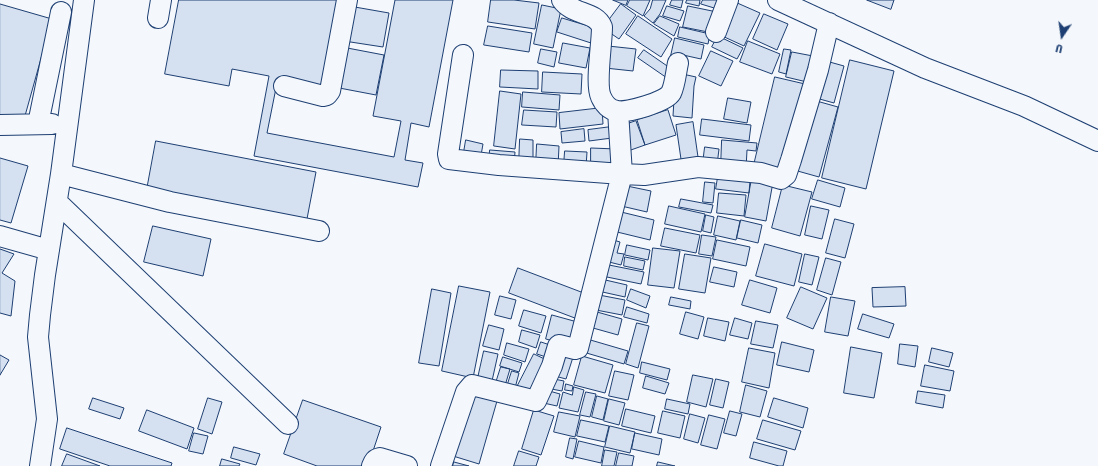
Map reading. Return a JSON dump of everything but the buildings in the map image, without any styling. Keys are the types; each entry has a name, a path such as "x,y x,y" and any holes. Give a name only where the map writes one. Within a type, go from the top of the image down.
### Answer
{"street":[{"path":"40,466 47,419 38,337 45,275 61,174 84,0"},
{"path":"284,86 323,96 328,95 347,0"},
{"path":"562,0 572,10 596,18 600,22 602,28 598,87 602,98 609,108 618,112 641,107 667,98 671,92 678,63"},
{"path":"716,32 728,0"},
{"path":"786,2 829,24 925,68 1024,106 1098,140"},
{"path":"38,124 61,12"},
{"path":"463,55 448,154 449,159 499,165 644,175 698,167 761,173 781,179 786,175 791,160 818,70 829,24"},
{"path":"441,466 466,392 472,385 536,401 552,366 558,346 578,348 622,174 618,112"},
{"path":"0,125 68,124"},
{"path":"61,174 170,202 319,232"},
{"path":"57,202 288,424"},
{"path":"0,236 49,250"},
{"path":"372,466 377,458 380,458 407,466"}]}
